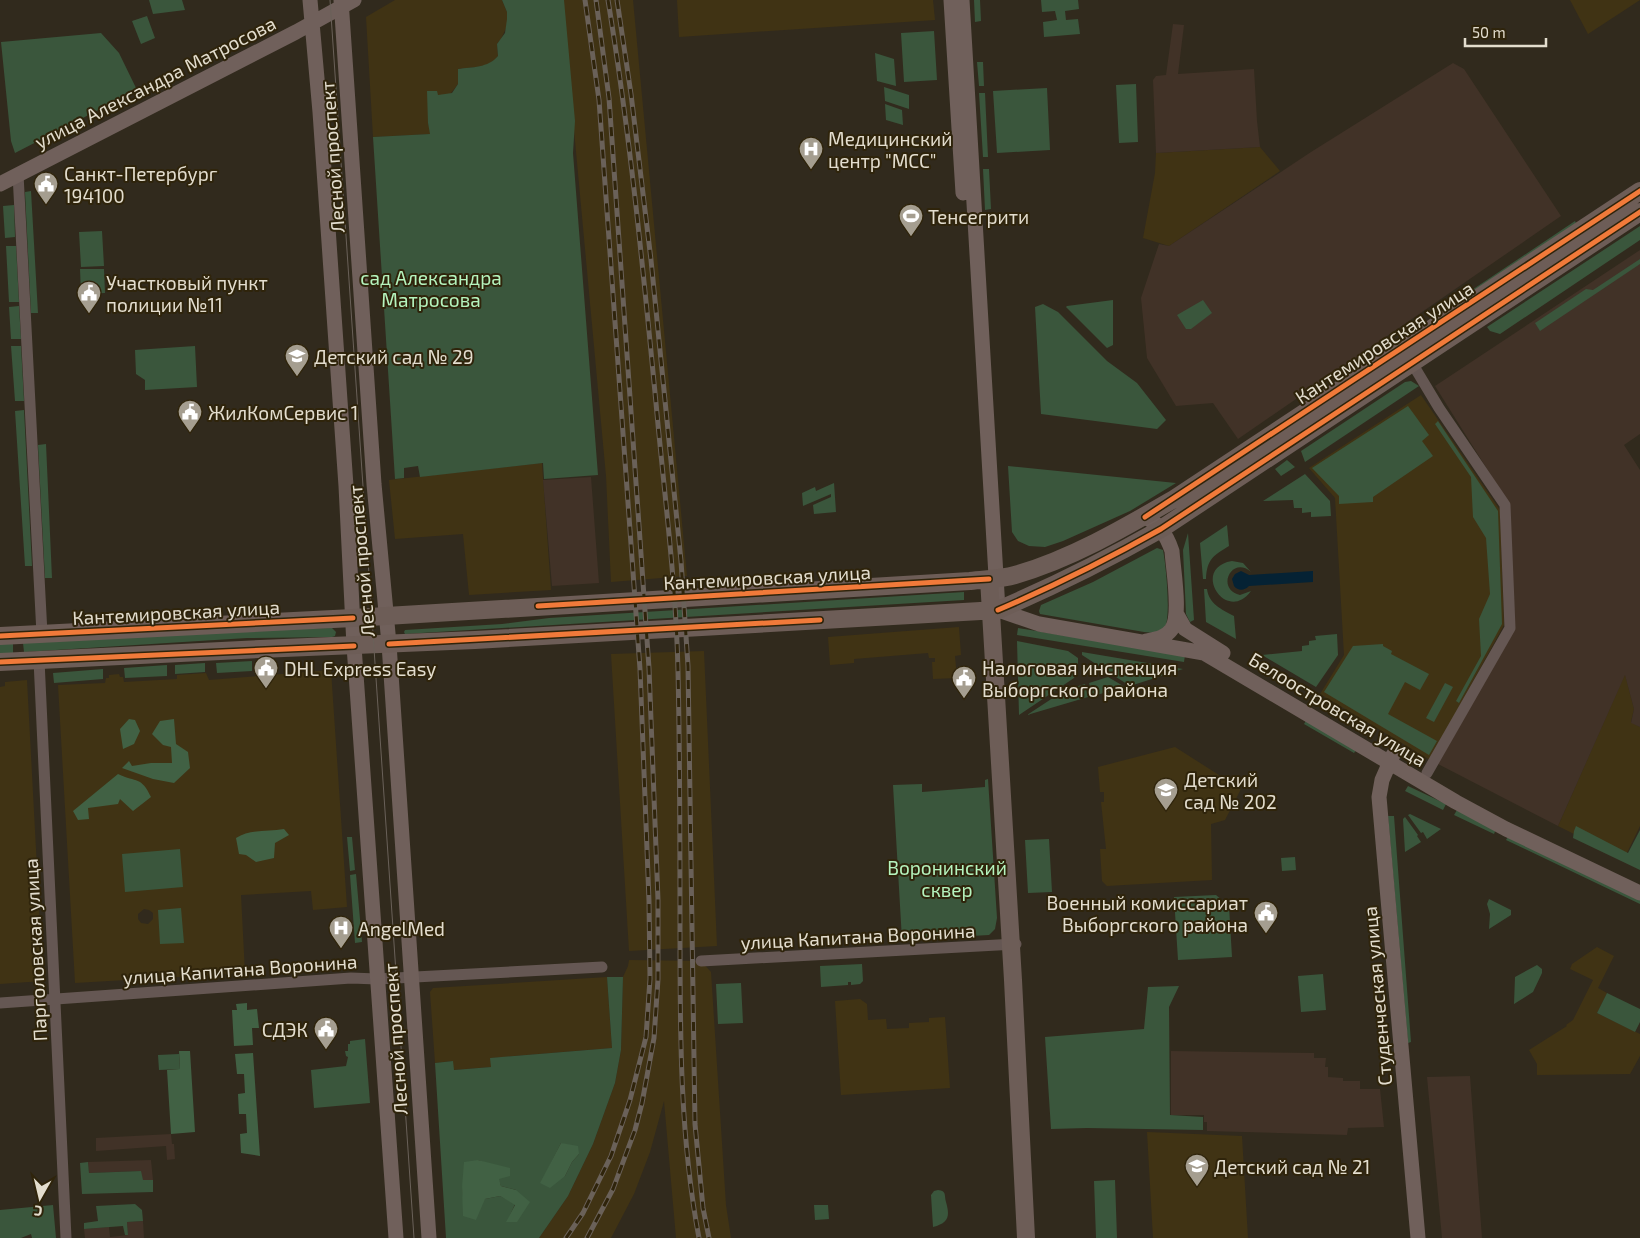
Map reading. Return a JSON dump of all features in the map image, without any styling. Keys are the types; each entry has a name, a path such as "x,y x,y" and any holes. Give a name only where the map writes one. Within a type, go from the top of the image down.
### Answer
{"main road":[{"name":"Лесной проспект","path":"310,0 336,338 354,646 396,1238"},
{"path":"951,0 993,578"},
{"path":"962,0 994,610 1034,1238"},
{"name":"Лесной проспект","path":"346,2 374,484 387,616 429,1238"},
{"name":"улица Александра Матросова","path":"0,184 312,23 346,2"},
{"name":"Кантемировская улица","path":"0,636 387,616 993,578 1014,575 1077,551 1145,517 1640,191"},
{"name":"Кантемировская улица","path":"0,662 354,646 994,610 1041,591 1101,563 1161,529 1640,212"},
{"path":"1142,642 1162,637 1170,632 1173,628 1176,612 1170,544 1161,529 1145,517"},
{"name":"Белоостровская улица","path":"994,610 1038,624 1204,653 1391,758 1427,773 1511,820 1640,883"},
{"name":"Белоостровская улица","path":"1176,612 1182,625 1189,632 1391,758 1456,802 1506,829 1640,893"},
{"name":"Студенческая улица","path":"1391,758 1382,780 1380,797 1418,1238"},
{"path":"1014,944 1026,1238"}],"street":[{"path":"18,174 42,634"},
{"path":"1412,363 1439,408 1504,505 1510,628 1427,773"},
{"name":"Парголовская улица","path":"39,660 66,1238"},
{"name":"улица Капитана Воронина","path":"701,961 1014,944"},
{"name":"улица Капитана Воронина","path":"0,1002 351,978 377,980 602,967"}],"shaded area":[{"path":"395,0 502,0 507,12 507,26 497,44 498,56 495,60 485,66 458,69 458,84 428,123 431,134 373,137 366,17"},
{"path":"562,0 633,0 687,576 611,582 606,476"},
{"path":"677,0 933,0 935,20 679,37"},
{"path":"1570,0 1640,0 1588,34"},
{"path":"1173,24 1184,25 1178,74 1254,69 1260,147 1156,153 1153,80 1156,76 1166,75"},
{"path":"1453,63 1464,69 1561,216 1238,439 1213,403 1176,406 1147,358 1141,298 1159,244 1169,246 1311,152"},
{"path":"1260,147 1280,171 1169,246 1143,238 1155,173 1156,153"},
{"path":"1640,250 1640,434 1624,445 1640,470 1640,727 1631,723 1634,709 1625,675 1558,826 1438,764 1515,629 1509,504 1435,386"},
{"path":"1421,395 1500,510 1504,625 1430,760 1320,694 1344,655 1335,498 1309,468"},
{"path":"542,463 551,590 469,595 463,534 395,539 389,480"},
{"path":"591,477 599,583 552,586 543,480"},
{"path":"959,627 961,655 955,656 957,678 933,679 932,662 935,662 935,658 929,658 928,653 854,659 854,663 830,665 828,637"},
{"path":"704,651 717,946 629,951 611,654"},
{"path":"331,670 347,907 313,910 311,891 241,895 245,973 75,983 58,685 105,683 109,675 119,674 120,677 123,677 124,682 177,679 177,675 206,673 209,680","holes":["144,909 153,913 153,919 148,924 141,923 138,919 138,914"]},
{"path":"1625,674 1634,709 1631,722 1640,727 1640,826 1624,859 1558,826"},
{"path":"27,680 43,981 0,984 0,687 5,686 5,682"},
{"name":"Детский сад № 202","path":"1175,747 1241,789 1225,820 1211,824 1212,880 1107,886 1102,881 1100,849 1106,849 1101,802 1104,802 1104,792 1100,792 1098,767"},
{"path":"1597,947 1614,956 1598,988 1607,993 1597,1013 1640,1034 1640,1056 1630,1074 1537,1075 1537,1064 1529,1050 1567,1026 1573,1020 1593,980 1570,969 1572,964"},
{"path":"629,960 701,961 711,972 726,1205 731,1238 676,1238 664,1101 650,1152 634,1194 611,1238 539,1238 568,1196 593,1144 615,1083 621,1050 623,977"},
{"path":"607,977 612,1048 491,1058 491,1067 453,1070 452,1061 435,1063 430,992 433,988"},
{"path":"860,999 867,1004 868,1020 886,1019 887,1029 909,1028 909,1023 929,1022 929,1018 945,1017 950,1088 841,1095 835,1001"},
{"path":"1171,1051 1314,1053 1314,1058 1326,1058 1325,1067 1328,1067 1328,1077 1343,1078 1343,1081 1360,1081 1360,1089 1380,1089 1384,1127 1348,1128 1347,1135 1207,1131 1207,1122 1204,1122 1204,1115 1171,1115"},
{"path":"1470,1076 1482,1238 1442,1238 1427,1077"},
{"name":"Детский сад № 21","path":"1147,1132 1242,1136 1248,1238 1153,1238"},
{"path":"171,1134 175,1159 167,1160 166,1146 96,1151 96,1138"},
{"path":"151,1160 153,1180 142,1180 140,1171 89,1173 88,1162"},
{"path":"143,1221 144,1238 85,1238 84,1229 109,1227 110,1237 128,1235 127,1222"}],"green space":[{"path":"149,0 182,0 185,10 153,14"},
{"name":"cад Александра Матросова","path":"502,0 564,0 575,121 573,153 598,475 544,479 543,463 420,477 418,466 404,468 404,478 395,479 373,137 430,134 427,91 437,91 438,95 452,93 458,84 458,69 485,65 498,56 497,44 505,33 507,19 507,12"},
{"path":"974,0 980,0 981,21 975,22"},
{"path":"1041,0 1078,0 1079,9 1065,11 1066,20 1078,19 1080,34 1044,37 1043,22 1057,20 1055,11 1042,12"},
{"path":"147,16 155,38 141,44 132,21"},
{"path":"934,31 937,80 904,82 901,33"},
{"path":"101,33 119,53 137,90 15,153 11,141 1,42"},
{"path":"875,53 894,59 896,86 877,81"},
{"path":"977,62 983,62 984,86 979,86"},
{"path":"1136,84 1138,142 1119,143 1116,85"},
{"path":"884,87 909,95 909,109 885,101"},
{"path":"1047,88 1050,150 997,153 993,91"},
{"path":"979,93 985,93 988,157 983,157"},
{"path":"885,104 902,110 903,125 886,120"},
{"path":"983,169 989,169 991,209 985,210"},
{"path":"31,191 38,313 31,313 25,192"},
{"path":"14,205 15,237 5,238 3,206"},
{"path":"1575,221 1577,225 1457,306 1454,302"},
{"path":"1640,226 1640,240 1500,334 1490,331 1487,327"},
{"path":"102,231 104,266 81,267 79,232"},
{"path":"6,246 16,246 19,302 9,302"},
{"path":"1640,259 1640,264 1540,331 1535,323 1586,289 1593,290"},
{"path":"80,269 104,269 105,293 81,294"},
{"path":"1113,300 1113,345 1107,348 1066,307"},
{"path":"1203,300 1212,313 1191,329 1186,329 1177,315"},
{"path":"1043,304 1058,312 1107,361 1137,383 1166,420 1157,429 1041,414 1035,307"},
{"path":"19,306 21,339 11,339 9,307"},
{"path":"11,346 21,346 24,401 15,401"},
{"path":"195,346 197,387 145,390 145,380 136,374 135,350"},
{"path":"1411,381 1419,386 1305,462 1301,451 1405,382"},
{"path":"1408,406 1429,435 1422,441 1433,456 1373,497 1373,502 1339,504 1339,496 1312,468"},
{"path":"24,410 32,566 25,566 15,411"},
{"path":"1438,421 1498,511 1502,624 1459,703 1456,701 1481,656 1479,619 1490,594 1486,538 1473,517 1471,477 1435,424"},
{"path":"46,444 52,578 45,578 38,445"},
{"path":"1287,460 1295,467 1281,476 1275,469"},
{"path":"1008,466 1176,483 1130,511 1063,541 1045,547 1029,546 1018,541 1012,532"},
{"path":"1305,474 1330,501 1331,516 1311,517 1311,512 1302,513 1302,508 1294,508 1293,500 1263,501"},
{"path":"834,483 836,512 814,514 813,505 831,497 831,494 803,506 802,493 815,487 816,491"},
{"path":"1227,525 1229,546 1209,562 1206,579 1203,579 1200,543"},
{"path":"1188,533 1194,620 1190,622 1186,614 1183,550"},
{"path":"1157,548 1163,550 1165,567 1168,612 1165,628 1154,633 1144,632 1040,614 1041,605 1093,582"},
{"path":"1232,561 1243,563 1251,572 1244,568 1233,570 1227,581 1228,586 1233,592 1240,595 1251,591 1241,600 1232,602 1223,598 1216,591 1213,583 1214,573 1220,566"},
{"path":"1204,589 1207,589 1210,599 1216,606 1234,616 1236,639 1206,622"},
{"path":"964,592 964,600 405,634 404,632 405,630 502,624 549,618"},
{"path":"332,628 336,632 335,636 332,637 247,638 24,652 23,643 246,630"},
{"path":"1018,628 1185,655 1184,662 1017,635"},
{"path":"1337,634 1338,655 1316,687 1262,655 1302,651 1302,646 1309,645 1309,641 1316,640 1315,636"},
{"path":"1017,641 1068,651 1078,658 1078,668 1074,678 1019,715"},
{"path":"13,643 13,653 0,653 0,644"},
{"path":"1383,644 1383,646 1392,651 1391,654 1429,674 1420,690 1405,682 1388,714 1437,741 1429,755 1324,692 1353,646"},
{"path":"1082,652 1183,669 1130,686 1082,655"},
{"path":"252,661 252,671 217,673 216,663"},
{"path":"205,663 205,672 175,674 175,665"},
{"path":"167,665 167,676 125,678 124,668"},
{"path":"103,669 103,679 54,683 53,673"},
{"path":"1108,677 1125,687 1093,696 1089,683"},
{"path":"1445,683 1453,687 1434,722 1426,718"},
{"path":"1085,684 1088,697 1027,715 1065,690"},
{"path":"129,719 135,720 140,731 134,744 123,749 120,729"},
{"path":"174,719 176,744 188,752 190,768 174,783 153,779 122,768 129,761 132,766 151,763 172,763 171,747 163,745 152,734 160,721"},
{"path":"1307,719 1357,749 1354,753 1304,724"},
{"path":"118,774 141,783 151,797 133,811 120,799 118,804 88,808 89,819 78,820 73,811"},
{"name":"Воронинский сквер","path":"988,779 997,918 995,929 989,935 902,940 893,785 922,784 922,792 985,787 985,780"},
{"path":"1408,786 1446,804 1443,810 1405,791"},
{"path":"1457,810 1496,829 1494,834 1454,815"},
{"path":"1410,814 1441,829 1427,839 1408,815"},
{"path":"1388,816 1394,816 1411,1042 1408,1043"},
{"path":"1405,817 1421,842 1405,852 1403,819"},
{"path":"1576,826 1628,853 1640,830 1640,870 1573,838"},
{"path":"284,829 289,835 275,843 274,858 256,862 246,855 239,854 236,838 241,835"},
{"path":"1509,835 1640,897 1640,904 1506,840"},
{"path":"347,837 352,837 355,870 350,871"},
{"path":"1049,839 1052,892 1028,893 1025,840"},
{"path":"180,849 183,887 125,892 122,854"},
{"path":"1295,857 1296,870 1282,871 1281,858"},
{"path":"356,874 362,942 355,943 350,875"},
{"path":"1216,895 1229,906 1232,957 1178,960 1174,897"},
{"path":"1489,899 1511,910 1511,915 1489,929 1490,914 1487,904"},
{"path":"181,908 184,943 160,944 158,910"},
{"path":"862,964 863,981 860,984 851,985 851,982 848,982 848,985 821,987 820,966"},
{"path":"1537,965 1542,969 1542,973 1533,992 1514,1004 1515,977"},
{"path":"1323,974 1326,1010 1301,1012 1298,976"},
{"path":"607,977 623,977 621,1050 615,1083 593,1144 568,1196 539,1238 446,1238 435,1063 453,1061 454,1070 491,1067 490,1058 612,1048","holes":["561,1143 579,1154 572,1162 565,1176 541,1183","478,1160 492,1170 501,1186 516,1190 517,1222 507,1222 515,1204 500,1196 485,1199 464,1207 462,1187"]},
{"path":"741,983 743,1023 718,1024 716,984"},
{"path":"1179,986 1169,1007 1170,1115 1203,1117 1203,1130 1051,1129 1045,1037 1144,1029 1148,987"},
{"path":"1607,993 1640,1009 1640,1022 1635,1032 1597,1013"},
{"path":"247,1003 247,1010 257,1009 259,1028 252,1028 253,1045 234,1046 232,1010 237,1010 236,1004"},
{"path":"365,1039 370,1103 314,1108 311,1070 346,1066 348,1057 345,1051 348,1051 350,1041"},
{"path":"179,1051 190,1051 195,1132 171,1134 167,1070 180,1069"},
{"path":"253,1053 260,1156 241,1153 240,1134 247,1133 246,1114 239,1114 238,1094 245,1093 244,1074 237,1074 235,1054"},
{"path":"179,1054 180,1069 159,1070 158,1055"},
{"path":"561,1143 578,1146 579,1154 572,1162 565,1176 550,1188 540,1183"},
{"path":"478,1160 510,1168 510,1176 499,1179 501,1186 516,1190 530,1202 517,1222 506,1222 515,1205 500,1196 485,1199 476,1220 463,1216 462,1187 464,1162"},
{"path":"88,1162 89,1173 141,1171 143,1180 153,1180 153,1192 82,1194 80,1163"},
{"path":"1115,1180 1117,1238 1096,1238 1094,1181"},
{"path":"934,1191 943,1191 945,1194 948,1215 945,1221 933,1227 931,1195"},
{"path":"135,1204 142,1210 143,1221 127,1222 128,1235 125,1235 123,1226 84,1229 84,1223 98,1221 96,1206"},
{"path":"53,1205 56,1238 32,1238 31,1234 21,1238 0,1238 0,1210"},
{"path":"814,1205 828,1205 829,1219 815,1220"}],"water":[{"path":"1241,571 1249,575 1313,571 1313,582 1249,586 1239,590 1234,586 1232,579 1235,574"}],"tram line":[{"path":"330,0 414,1238"}],"railway":[{"path":"566,1238 583,1213 611,1156 630,1100 646,1037 650,979 649,901 640,669 599,100 585,0"},
{"path":"587,1238 613,1189 635,1130 654,1038 658,979 658,900 649,668 609,98 596,0"},
{"path":"608,0 635,201 675,604 679,704 682,1086 688,1162 699,1238"},
{"path":"617,0 631,94 651,260 681,561 688,666 695,1124 703,1208 709,1238"}],"cycle path":[{"path":"1145,517 1640,191"},
{"path":"998,610 1081,572 1161,529 1640,212"},
{"path":"538,606 989,579"},
{"path":"0,636 353,618"},
{"path":"389,644 820,620"},
{"path":"0,662 354,646"}],"place":[{"name":"Медицинский центр \"МСС\"","path":"811,170"},
{"name":"Санкт-Петербург 194100","path":"46,205"},
{"name":"Тенсегрити","path":"911,237"},
{"name":"Участковый пункт полиции №11","path":"89,314"},
{"name":"Детский сад № 29","path":"297,377"},
{"name":"ЖилКомСервис 1","path":"190,433"},
{"name":"DHL Express Easy","path":"266,689"},
{"name":"Налоговая инспекция Выборгского района","path":"964,699"},
{"name":"Детский сад № 202","path":"1166,811"},
{"name":"Военный комиссариат Выборгского района","path":"1266,934"},
{"name":"AngelMed","path":"341,949"},
{"name":"СДЭК","path":"326,1050"},
{"name":"Детский сад № 21","path":"1197,1187"}]}
